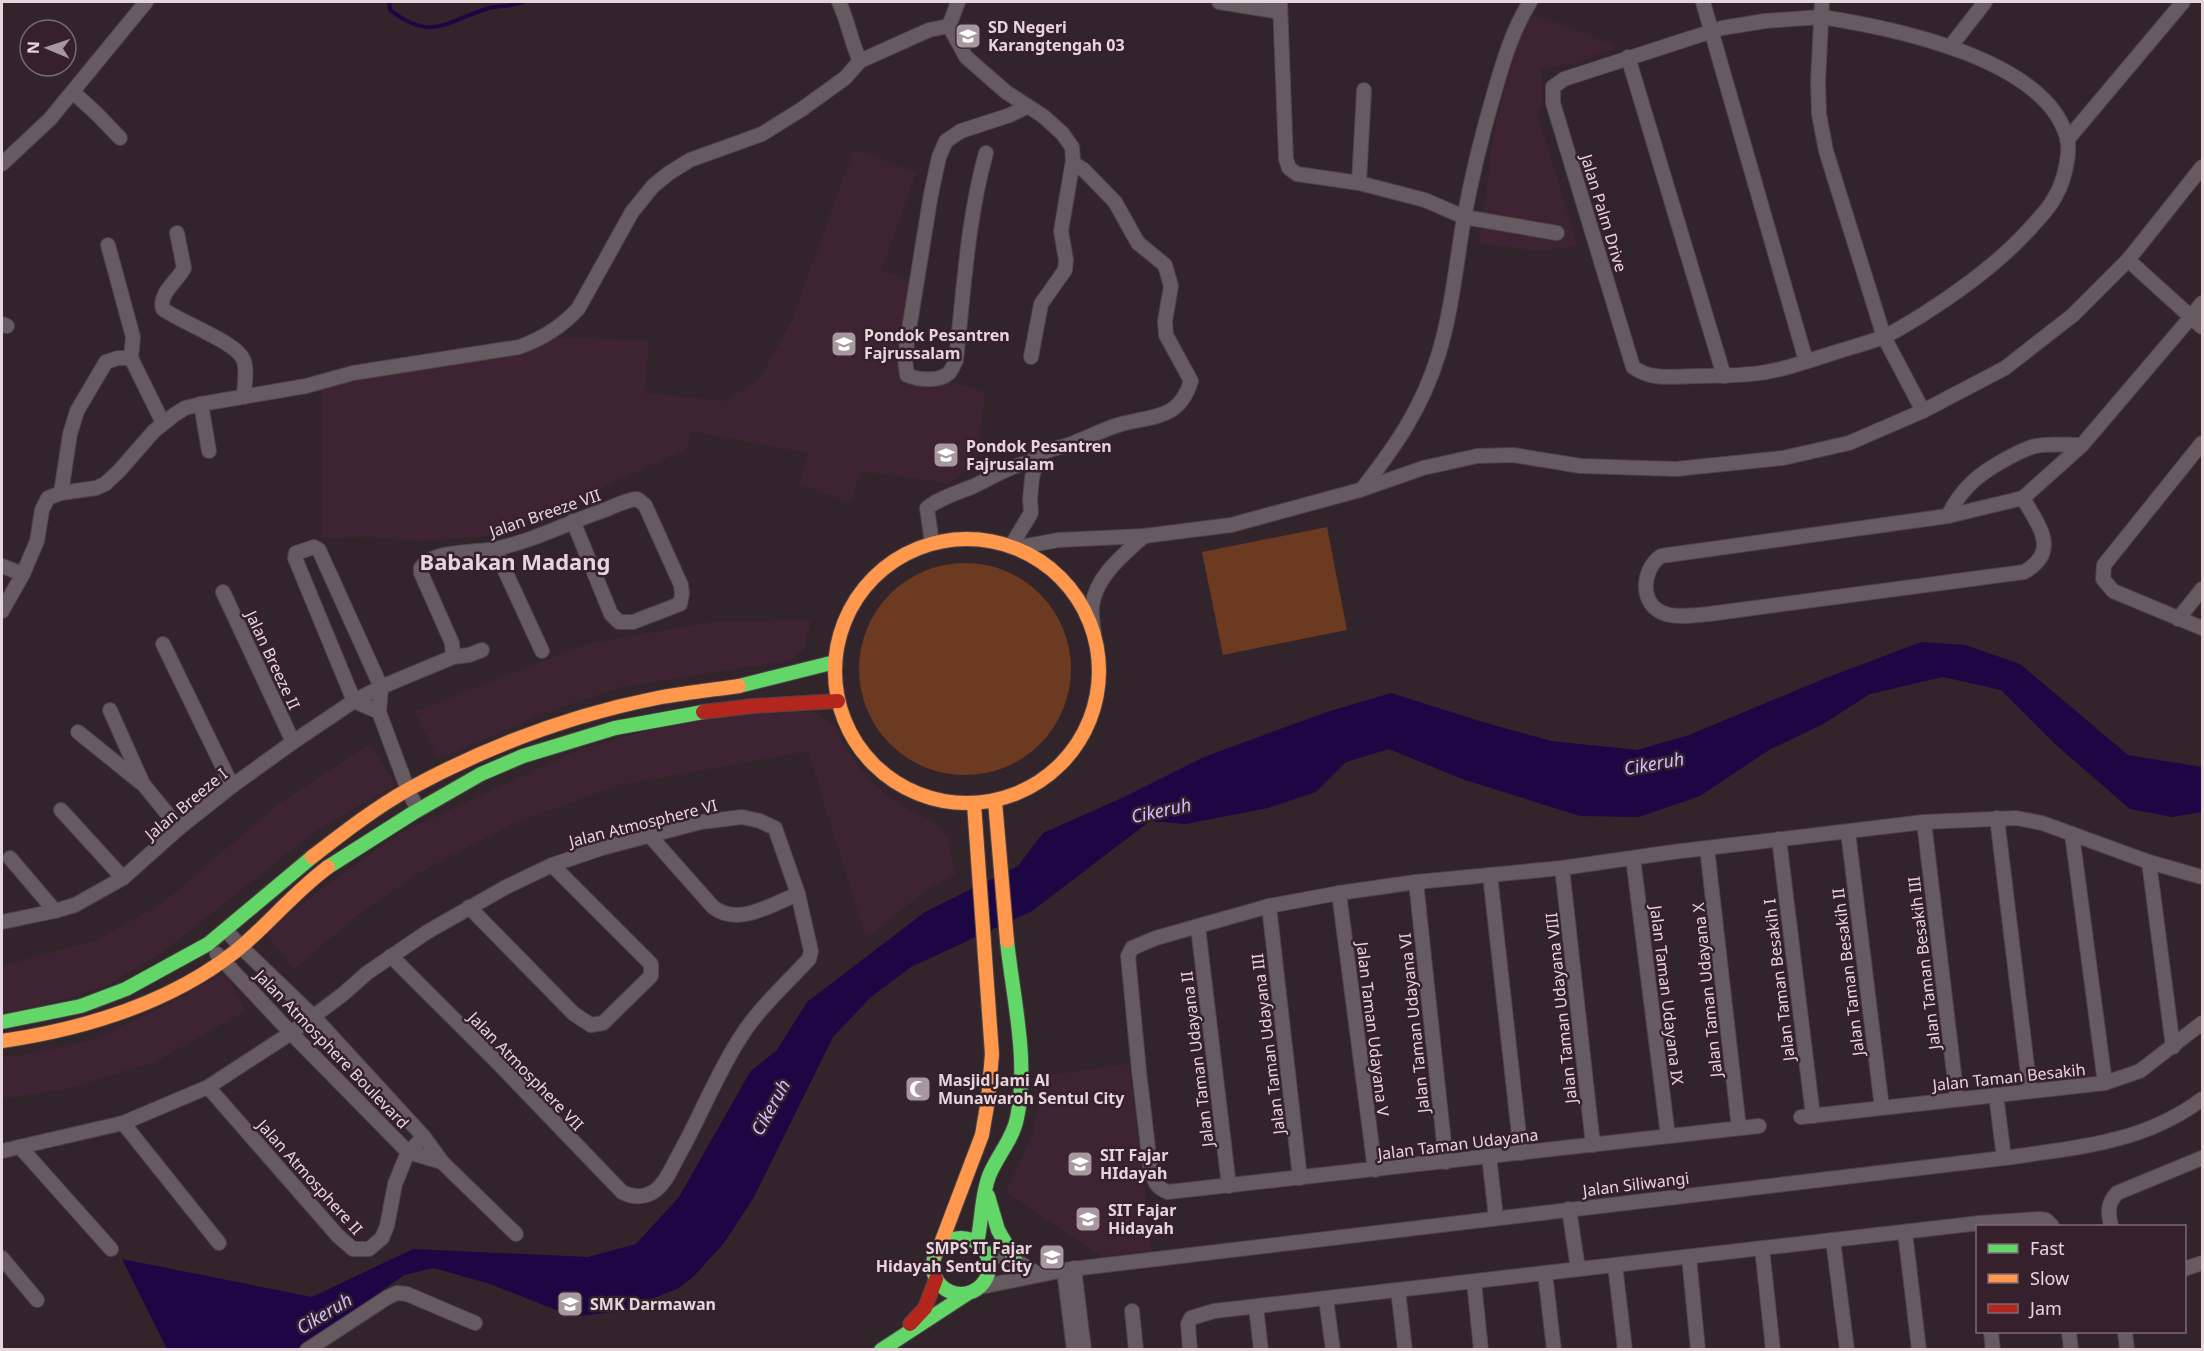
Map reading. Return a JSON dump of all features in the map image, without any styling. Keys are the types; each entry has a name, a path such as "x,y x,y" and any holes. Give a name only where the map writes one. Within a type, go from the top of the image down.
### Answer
{"main road":[{"path":"958,538 976,539 1013,547 1042,562 1074,593 1094,634 1099,677 1090,720 1068,757 1035,785 995,801 974,804 938,801 903,788 874,765 851,736 838,701 835,662 841,630 855,600 876,575 902,556 932,543 958,538"},
{"path":"2,1022 81,1006 126,989 208,944 347,829 408,790 472,757 537,730 646,701 742,686 835,662"},
{"path":"2,1041 83,1026 134,1008 223,960 319,874 371,839 493,769 547,747 675,716 744,706 825,704 838,701"},
{"path":"881,1350 980,1287 985,1282 989,1267 981,1248 980,1230 986,1186 990,1173 1009,1140 1017,1120 1020,1094 1018,1043 995,801"},
{"path":"967,1294 946,1290 936,1279 933,1265 944,1229 978,1147 988,1104 993,1054 974,804"},
{"path":"986,1186 993,1217 1006,1248 1015,1260"},
{"path":"938,1251 949,1241 956,1239 970,1239 981,1248"},
{"path":"895,1340 925,1308 936,1279"}],"street":[{"path":"2,164 50,119 146,2"},
{"path":"839,2 846,14 854,49 860,61"},
{"path":"958,2 949,26 966,57 1026,107 1043,117 1062,133 1072,147 1073,163 1061,231 1066,260 1065,270 1041,304 1031,357"},
{"path":"1219,2 1280,7 1286,159 1289,168 1297,174 1359,183 1425,200 1464,217 1557,233"},
{"path":"1360,490 1396,444 1420,402 1438,357 1450,307 1464,217 1489,111 1506,51 1518,21 1530,2"},
{"path":"1703,2 1806,361"},
{"path":"1822,2 1818,82 1819,114 1826,151 1884,337 1923,411"},
{"path":"1950,47 1985,2"},
{"path":"2067,140 2183,2"},
{"name":"Jalan Palm Drive","path":"1822,17 1888,29 1950,47 1977,57 2022,81 2036,92 2061,124 2067,140 2065,165 2057,194 2049,207 2012,249 1952,296 1884,337 1766,372 1724,376 1657,377 1642,375 1633,367 1553,103 1553,87 1563,79 1710,31 1765,21 1822,17"},
{"path":"2,611 23,574 37,541 42,510 48,498 105,484 163,423 185,408 306,386 352,373 498,351 536,341 567,320 578,309 632,212 653,186 669,172 690,160 762,134 845,78 860,61 929,30 949,26"},
{"path":"1628,57 1724,376"},
{"path":"1359,183 1364,90"},
{"path":"73,92 120,138"},
{"path":"986,153 966,249 956,360 949,373 940,377 918,380 907,375 906,351 939,157 946,141 961,131 1010,115 1026,107"},
{"path":"932,543 927,508 939,499 976,485 1016,465 1030,462 1039,453 1118,425 1161,416 1176,408 1186,396 1191,381 1166,335 1165,321 1171,286 1165,266 1138,243 1115,202 1084,170 1073,163"},
{"path":"1013,547 1058,540 1144,536 1231,525 1360,490 1423,468 1496,454 1581,466 1676,469 1783,458 1849,443 1923,411 2005,368 2073,315 2128,260 2202,167"},
{"path":"177,233 184,268 163,297 163,309 222,341 241,355 245,363 244,397"},
{"path":"108,245 133,337 131,358 163,423"},
{"path":"2128,260 2202,327"},
{"path":"2023,498 2041,530 2044,544 2042,556 2034,567 2024,572 1709,614 1666,615 1647,598 1646,577 1653,562 1661,556 1948,516 2023,498 2082,445 2202,303"},
{"path":"61,493 70,434 82,401 106,362 118,358 131,358"},
{"path":"201,404 209,452"},
{"path":"2202,443 2104,565 2103,579 2113,591 2202,628"},
{"path":"1948,516 1955,500 1978,475 2020,451 2035,446 2054,444 2082,445"},
{"path":"1013,547 1031,513 1032,478 1039,453"},
{"name":"Jalan Breeze VII","path":"453,657 452,643 421,573 421,568 428,560 435,557 495,549 538,536 573,521 634,499 645,504 681,585 680,604 633,622 619,622 611,614 573,521"},
{"path":"1094,634 1092,608 1095,590 1116,562 1144,536"},
{"path":"379,712 354,701 296,558 296,553 314,547 319,550 381,687 379,712 408,790 418,810"},
{"path":"495,549 542,651"},
{"path":"2,566 23,574"},
{"path":"2178,619 2202,589"},
{"name":"Jalan Breeze II","path":"223,592 293,742"},
{"path":"163,644 232,786"},
{"path":"381,687 453,657 469,655 482,650"},
{"name":"Jalan Breeze I","path":"2,922 75,905 123,878 179,828 232,786 354,701 381,687"},
{"path":"110,710 143,784"},
{"path":"78,732 143,784 179,828"},
{"path":"61,810 123,878"},
{"name":"Jalan Atmosphere VI","path":"2,1151 123,1123 208,1087 291,1033 391,956 470,907 552,864 602,848 701,822 742,817 767,823 775,828 798,894 811,945 809,959 741,1036 665,1180 656,1190 644,1196"},
{"path":"1996,818 2030,1091"},
{"path":"1198,927 1269,906 1416,882 1562,868 1924,822 1996,818 2016,818 2042,823 2150,862 2202,877"},
{"name":"Jalan Taman Besakih III","path":"1924,822 1957,1100"},
{"name":"Jalan Taman Besakih II","path":"1848,832 1882,1108"},
{"path":"2072,834 2105,1083"},
{"path":"651,836 713,907 726,915 743,915 798,894"},
{"name":"Jalan Taman Besakih I","path":"1779,840 1807,1116"},
{"name":"Jalan Taman Udayana X","path":"1707,848 1739,1128"},
{"path":"10,858 55,911"},
{"name":"Jalan Taman Udayana IX","path":"1633,858 1668,1136"},
{"path":"2150,862 2173,1047"},
{"path":"470,907 574,1014 585,1023 597,1026 603,1023 651,976 651,964 552,864"},
{"name":"Jalan Taman Udayana VIII","path":"1562,868 1593,1144"},
{"path":"1490,875 1521,1153"},
{"name":"Jalan Taman Udayana VI","path":"1416,882 1446,1161"},
{"name":"Jalan Taman Udayana V","path":"1339,893 1375,1170"},
{"name":"Jalan Taman Udayana III","path":"1269,906 1300,1178"},
{"name":"Jalan Taman Udayana","path":"1198,927 1156,938 1132,948 1128,956 1150,1165 1154,1180 1160,1189 1173,1192 1759,1126"},
{"name":"Jalan Taman Udayana II","path":"1198,927 1229,1186"},
{"name":"Jalan Atmosphere Boulevard","path":"226,930 313,1016 424,1137 442,1162 516,1234"},
{"name":"Jalan Atmosphere Boulevard","path":"208,944 291,1033 408,1152 442,1162"},
{"name":"Jalan Atmosphere VII","path":"391,956 500,1064 622,1192 630,1196 644,1196"},
{"name":"Jalan Taman Besakih","path":"1807,1116 2105,1083 2140,1071 2202,1023"},
{"name":"Jalan Atmosphere II","path":"208,1087 338,1236 353,1249 369,1249 382,1238 387,1226 395,1184 408,1152"},
{"path":"1996,1095 2004,1158"},
{"name":"Jalan Siliwangi","path":"980,1287 1069,1269 2004,1158 2127,1137 2166,1122 2202,1099"},
{"path":"123,1123 219,1243"},
{"path":"408,1152 424,1137"},
{"path":"20,1147 111,1248"},
{"path":"1489,1156 1496,1218"},
{"path":"2111,1225 2108,1210 2110,1200 2117,1193 2202,1158"},
{"path":"1569,1209 1578,1269"},
{"path":"1980,1225 2039,1219 2046,1220 2050,1225"},
{"path":"1190,1350 1188,1324 1191,1318 1214,1311 1976,1225"},
{"path":"1905,1232 1919,1350"},
{"path":"1833,1240 1847,1350"},
{"path":"981,1248 1015,1260 1038,1274"},
{"path":"1762,1248 1773,1350"},
{"path":"1689,1257 1698,1350"},
{"path":"2,1258 37,1300"},
{"path":"2186,1268 2202,1263"},
{"path":"1615,1265 1625,1350"},
{"path":"1069,1269 1074,1350"},
{"path":"1069,1269 1084,1350"},
{"path":"1545,1273 1554,1350"},
{"path":"1474,1282 1481,1350"},
{"path":"1398,1290 1405,1350"},
{"path":"307,1350 397,1293 407,1294 475,1323"},
{"path":"1326,1299 1333,1350"},
{"path":"1256,1307 1261,1350"},
{"path":"1132,1311 1136,1350"},
{"path":"1991,1333 1992,1350"},
{"path":"2069,1333 2071,1350"},
{"path":"2125,1333 2127,1350"}],"shaded area":[{"path":"1533,14 1618,47 1576,63 1541,68 1543,102 1537,114 1578,246 1537,251 1479,243 1495,126 1516,45"},
{"name":"Pondok Pesantren Fajrussalam","path":"854,149 916,173 881,271 926,284 904,368 985,392 976,463 949,483 861,471 850,503 799,483 808,453 692,431 686,449 499,535 421,541 371,537 321,538 321,380 530,348 555,337 649,341 644,393 725,401 759,380 792,320"},
{"path":"1327,527 1347,630 1223,655 1202,552"},
{"path":"955,563 975,563 1006,571 1024,581 1040,594 1053,610 1063,628 1069,648 1071,669 1069,690 1063,710 1053,728 1040,744 1024,757 1006,767 975,775 955,775 924,767 898,751 883,736 867,710 859,679 859,659 867,628 883,602 898,587 924,571"},
{"path":"811,620 804,649 791,660 621,687 547,712 438,759 415,712 587,644 713,622"},
{"path":"813,712 835,725 846,750 869,780 899,805 933,821 947,836 956,874 931,886 866,938 808,751 619,785 514,823 415,875 358,915 294,969 265,932 402,832 581,749 664,726 755,713"},
{"path":"370,744 396,785 318,829 160,954 106,986 55,1002 2,1013 2,966 95,941 163,903 280,803"},
{"path":"225,972 245,1011 155,1062 69,1088 2,1099 2,1057 31,1054 97,1038 180,998"},
{"name":"SIT Fajar HIdayah","path":"1129,1064 1152,1251 1101,1256 1006,1192 1032,1136 1044,1076"}],"water":[{"name":"Cikeruh","path":"1921,642 1965,645 2020,664 2128,755 2202,767 2202,812 2172,817 2130,809 2056,745 2001,690 1943,677 1870,694 1823,724 1769,750 1700,796 1639,817 1580,816 1462,779 1389,749 1346,762 1316,792 1268,808 1186,824 1150,821 1032,911 911,967 871,997 833,1037 754,1197 724,1243 694,1276 679,1288 622,1311 579,1316 561,1312 490,1284 434,1268 404,1275 301,1349 167,1349 122,1259 312,1297 413,1249 588,1257 636,1244 679,1197 750,1072 777,1050 807,1002 925,912 1018,866 1043,833 1122,798 1204,757 1327,712 1391,693 1551,741 1637,750 1689,735 1821,680"}],"waterway":[{"path":"389,2 390,10 405,20 428,27 449,23 491,8 523,2"}],"traffic: fast":[{"path":"739,686 835,662"},
{"path":"328,867 413,813 481,774 523,756 615,728 703,712"},
{"path":"2,1022 81,1006 126,989 208,944 312,857"},
{"path":"977,1243 986,1184 1015,1126 1020,1096 1021,1052 1007,941"},
{"path":"988,1196 998,1230 1015,1260"},
{"path":"956,1238 966,1238 981,1246 987,1255 989,1266 987,1277 981,1286 966,1294 956,1294 945,1289 938,1282 933,1271 933,1261 938,1250 945,1243 956,1238"},
{"path":"881,1350 967,1294"}],"traffic: slow":[{"path":"967,539 993,542 1017,549 1051,569 1069,587 1089,621 1096,645 1099,671 1096,697 1089,721 1069,755 1051,773 1017,793 993,800 967,803 941,800 917,793 883,773 865,755 845,721 838,697 835,671 838,645 845,621 865,587 883,569 917,549 941,542 967,539"},
{"path":"312,857 396,796 468,759 499,746 593,713 667,696 739,686"},
{"path":"995,801 1007,941"},
{"path":"938,1251 982,1135 992,1054 974,804"},
{"path":"2,1041 95,1021 155,999 183,985 236,951 328,867"}],"traffic: jam":[{"path":"703,712 753,706 838,701"},
{"path":"910,1324 925,1308 936,1279"}],"place":[{"name":"SD Negeri Karangtengah 03","path":"968,36"},
{"name":"Pondok Pesantren Fajrussalam","path":"844,344"},
{"name":"Pondok Pesantren Fajrusalam","path":"946,455"},
{"name":"Masjid Jami Al Munawaroh Sentul City","path":"918,1089"},
{"name":"SIT Fajar HIdayah","path":"1080,1164"},
{"name":"SIT Fajar Hidayah","path":"1088,1219"},
{"name":"SMPS IT Fajar Hidayah Sentul City","path":"1052,1257"},
{"name":"SMK Darmawan","path":"570,1304"}],"district":[{"name":"Babakan Madang","path":"515,561"}]}
